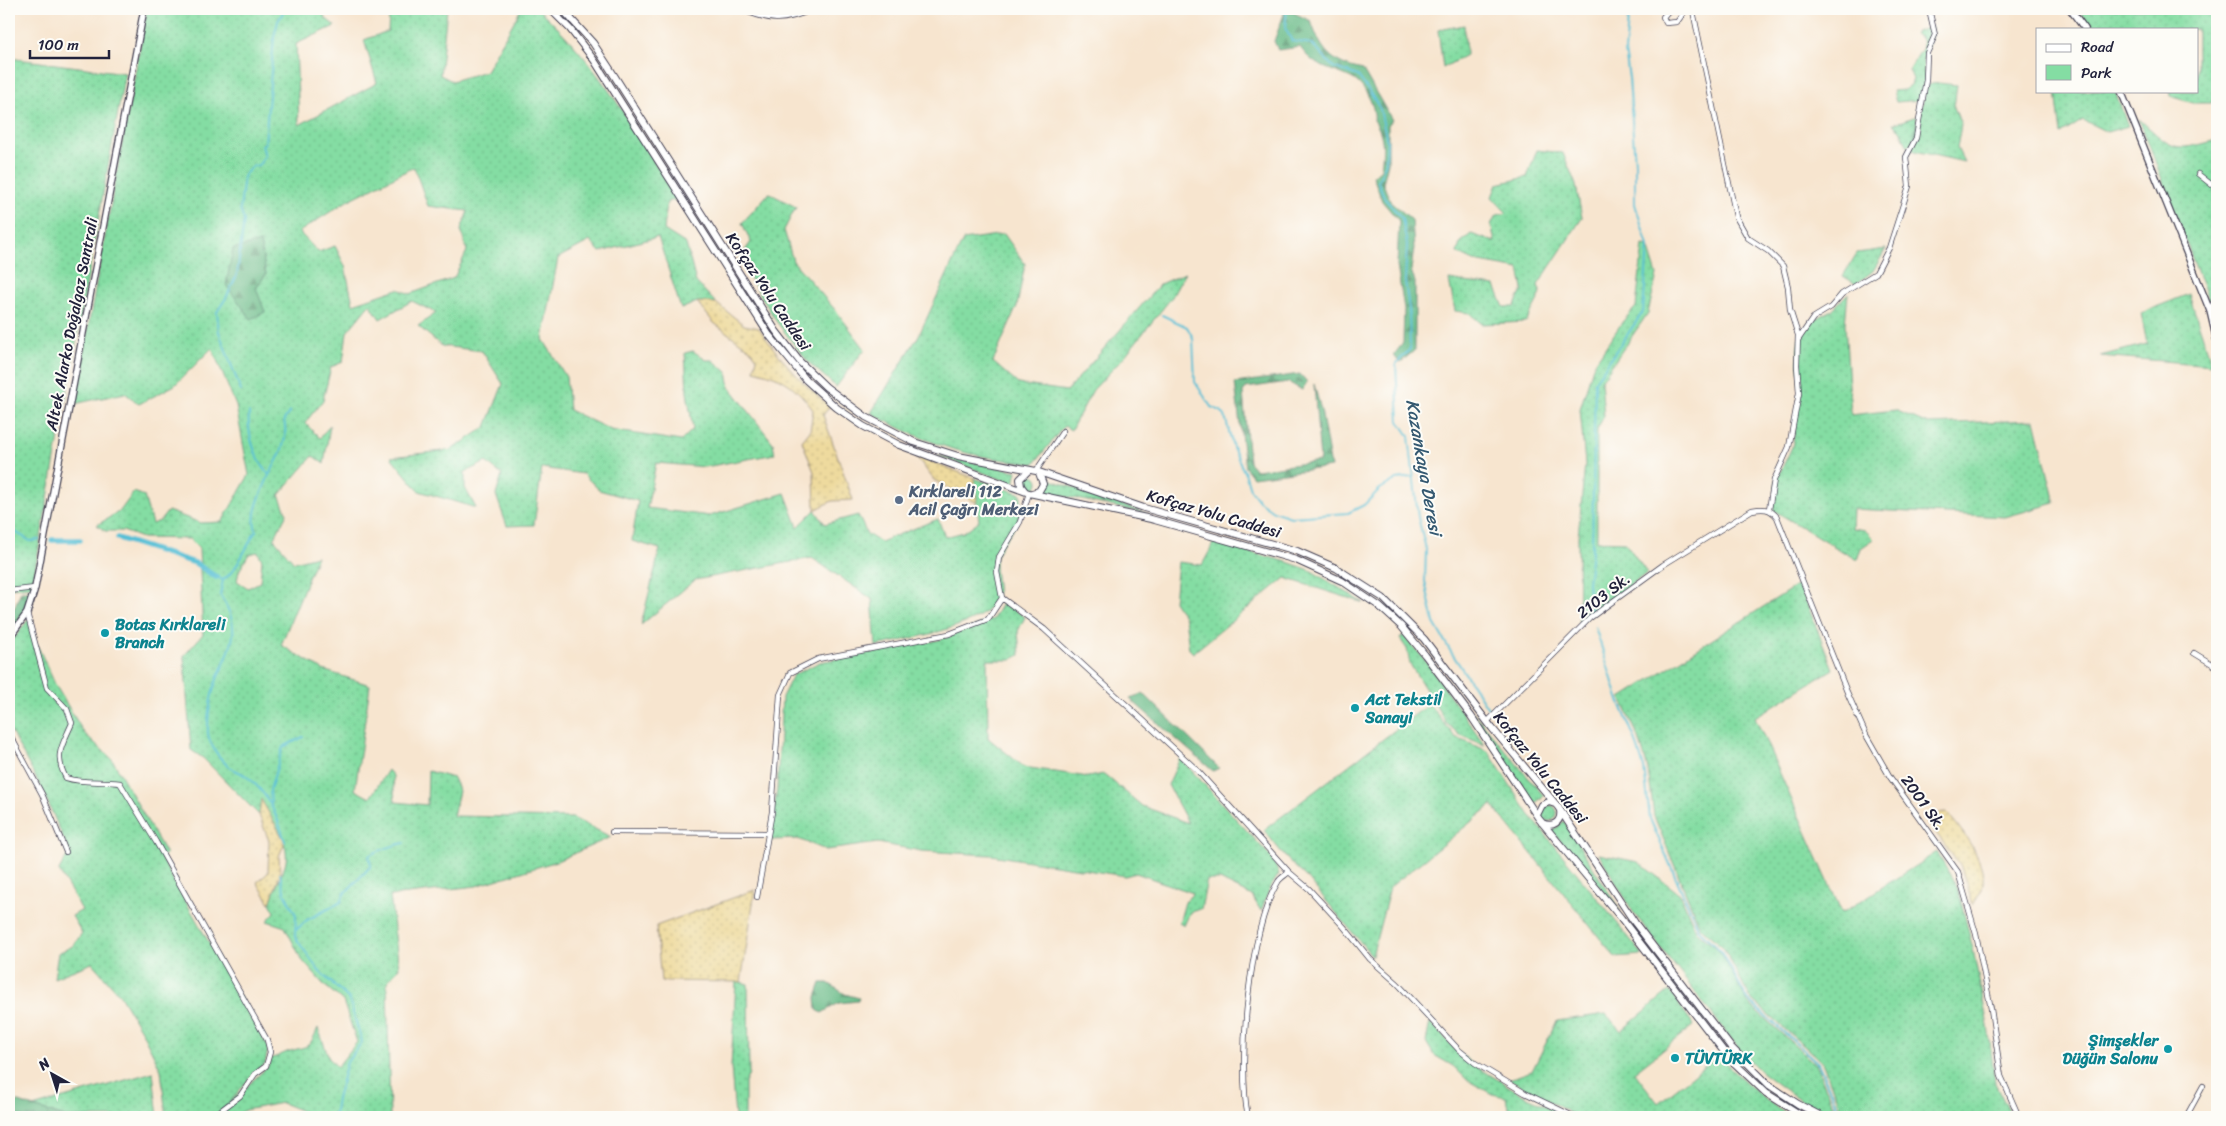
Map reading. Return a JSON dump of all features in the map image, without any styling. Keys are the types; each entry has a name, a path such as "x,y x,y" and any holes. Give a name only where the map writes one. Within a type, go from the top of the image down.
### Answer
{"main road":[{"name":"Kofçaz Yolu Caddesi","path":"550,9 570,29 594,60 768,335 806,380 837,408 882,436 915,452 1027,492 1151,519 1280,555 1308,564 1354,588 1388,614 1414,640 1461,702 1541,823 1621,918 1728,1058 1766,1093 1803,1117"},
{"name":"Kofçaz Yolu Caddesi","path":"562,9 593,44 610,69 776,331 816,378 861,414 914,442 958,456 1038,472 1144,508 1297,551 1336,568 1383,598 1412,625 1487,722 1558,807 1635,923 1724,1039 1748,1066 1769,1084 1807,1109 1824,1117"},
{"path":"1028,471 1020,479 1020,486 1027,492 1036,492 1041,488 1043,480 1038,472"},
{"path":"1537,816 1542,805 1549,802 1558,807 1560,817 1556,823 1548,826 1541,823"}],"street":[{"name":"Altek Alarko Doğalgaz Santrali","path":"9,638 27,614 35,588 144,9"},
{"path":"571,17 573,9"},
{"path":"740,9 766,19 794,18 813,9"},
{"path":"1798,340 1813,318 1831,307 1842,294 1876,273 1889,248 1909,186 1906,157 1916,138 1926,80 1926,58 1935,35 1929,9"},
{"path":"2070,9 2084,28"},
{"path":"1685,11 1677,22 1666,23 1663,17 1669,10 1694,10 1736,217 1748,238 1768,251 1783,266 1798,340 1799,393 1789,447 1774,480 1771,510"},
{"path":"2121,92 2210,311 2217,341"},
{"path":"2198,174 2217,189"},
{"path":"2210,311 2217,294"},
{"path":"1038,472 1063,430"},
{"path":"1027,492 1020,522 999,557 997,572 1002,598 1044,629 1196,768 1289,872 1309,889 1370,959 1398,984 1465,1054 1475,1063 1525,1093 1575,1117"},
{"name":"2103 Sk.","path":"1487,722 1590,618 1663,565 1752,510 1760,508 1771,510"},
{"name":"2001 Sk.","path":"1771,510 1777,517 1866,735 1890,777 1958,872 1976,934 1991,1008 2001,1076 2019,1117"},
{"path":"9,591 35,588"},
{"path":"756,897 772,812 780,695 790,673 818,659 948,634 988,619 1002,598"},
{"path":"27,614 47,688 67,709 72,723 59,751 59,765 66,778 77,782 102,780 120,784 156,842 267,1040 270,1052 266,1066 252,1078 240,1096 212,1117"},
{"path":"2194,653 2217,667"},
{"path":"9,733 42,794 66,852"},
{"path":"612,832 768,832"},
{"path":"1248,1117 1245,1052 1248,1001 1257,936 1264,912 1278,880 1289,872"},
{"path":"2186,1117 2203,1086"},
{"path":"1803,1117 1807,1109"}],"green space":[{"path":"147,9 326,9 324,17 335,26 296,44 299,125 377,83 364,40 388,31 389,15 381,9 447,9 440,75 452,81 486,71 521,9 538,9 579,51 631,123 677,199 667,202 664,230 686,244 696,282 716,303 697,302 681,309 658,237 600,252 590,241 558,258 543,339 566,377 569,410 611,430 681,441 693,429 687,392 685,353 693,351 706,360 713,360 727,372 730,387 773,443 775,454 705,467 656,463 647,508 710,516 785,493 798,527 815,510 825,524 858,515 867,534 880,542 938,519 945,537 964,532 979,521 974,478 1021,494 1020,511 1018,521 996,557 997,592 994,603 974,619 958,626 876,646 872,599 812,558 695,580 641,625 660,549 632,541 638,501 599,490 583,474 542,468 534,525 507,526 496,495 502,475 486,462 465,472 465,488 476,508 419,491 391,457 451,450 486,427 503,384 482,351 442,346 418,326 436,313 412,301 380,319 370,304 347,332 343,362 331,367 323,400 305,423 320,438 330,425 324,464 313,456 279,495 287,514 274,539 294,562 317,556 281,645 323,670 370,685 355,790 370,798 388,770 393,776 395,802 427,805 428,771 453,778 459,791 453,816 573,818 611,837 557,861 476,886 390,896 399,968 387,982 390,1117 310,1117 309,1114 282,1103 245,1110 234,1117 215,1117 268,1066 272,1058 307,1046 318,1028 329,1058 337,1067 357,1042 343,1001 324,985 302,960 285,927 267,921 275,912 270,903 285,866 286,858 286,849 275,823 261,800 259,815 203,758 191,750 184,656 203,634 199,549 190,539 142,538 123,531 105,531 97,525 120,511 134,492 144,496 152,524 160,521 168,511 201,523 222,522 249,475 236,406 212,348 175,385 139,404 125,393 74,404","holes":["414,167 428,206 468,211 461,230 467,251 454,278 410,294 398,289 353,304 345,266 335,246 318,252 299,232 347,201","260,243 266,274 256,288","258,552 262,560 260,582 248,588 237,581 239,571 249,554"]},
{"path":"745,9 809,9 792,15 777,17 762,15"},
{"path":"1283,9 1291,9 1292,12 1311,21 1324,48 1336,60 1363,70 1392,120 1388,125 1388,163 1383,183 1390,201 1412,220 1414,248 1411,270 1415,282 1415,350 1401,362 1393,356 1403,343 1404,309 1397,266 1399,221 1382,201 1373,176 1381,169 1383,149 1382,138 1374,120 1371,103 1357,82 1318,64 1306,55 1300,47 1278,50 1274,41 1284,14"},
{"path":"2088,9 2214,9 2217,39 2217,99 2213,96 2212,103 2192,103 2170,96 2169,92 2198,92 2198,28 2090,28 2080,12"},
{"path":"1464,25 1466,55 1443,68 1438,30"},
{"path":"1932,26 1932,35 1923,60 1925,80 1920,100 1896,102 1893,91 1904,90 1911,85 1913,79 1909,70 1923,47 1922,39 1914,33"},
{"path":"9,58 125,73 32,586 9,588"},
{"path":"1938,83 1957,85 1954,107 1961,125 1957,148 1964,162 1911,150 1927,85"},
{"path":"2056,92 2115,92 2128,126 2107,132 2083,120 2061,134"},
{"path":"1917,116 1914,139 1908,147 1900,130 1893,124"},
{"path":"2139,119 2159,137 2174,146 2190,146 2217,140 2217,289 2210,305"},
{"path":"1537,150 1563,153 1576,185 1582,218 1538,285 1541,294 1526,322 1482,324 1469,313 1455,311 1449,280 1495,286 1504,307 1514,307 1523,289 1519,269 1474,261 1457,253 1460,243 1471,234 1495,242 1491,224 1497,215 1507,213 1492,197 1497,184 1527,177"},
{"path":"769,193 796,207 784,230 793,261 837,312 865,349 836,387 807,361 776,321 739,259 751,242 742,223"},
{"path":"1004,234 1025,264 1017,306 993,362 1018,384 1067,391 1160,284 1185,273 1172,297 1124,357 1093,390 1071,430 1064,426 1034,464 953,449 897,427 871,413 919,335 963,240"},
{"path":"260,242 266,274 256,288 265,312 251,319 226,285 233,249"},
{"path":"1643,245 1648,246 1657,275 1648,313 1601,381 1604,416 1597,429 1597,541 1625,542 1647,573 1588,616 1579,625 1578,537 1585,464 1580,409 1594,364 1623,321 1636,307"},
{"path":"1886,249 1873,271 1856,284 1843,276 1857,253"},
{"path":"1848,293 1845,324 1851,415 1895,410 1928,424 2035,420 2055,503 2005,517 1853,509 1852,528 1865,530 1874,539 1861,548 1857,560 1773,510 1776,481 1792,447 1801,393 1798,363 1799,340 1814,320 1832,310"},
{"path":"2189,294 2212,365 2100,356 2147,344 2141,313"},
{"path":"1300,374 1307,382 1302,390 1288,382 1246,388 1243,392 1249,462 1256,470 1320,461 1314,384 1321,410 1331,467 1253,477 1245,467 1235,383"},
{"path":"936,455 1017,471 1014,484"},
{"path":"1028,475 1034,475 1038,482 1034,489 1028,489 1024,485 1024,479"},
{"path":"1049,479 1148,514 1045,492"},
{"path":"1214,543 1284,561 1310,570 1364,603 1285,578 1193,653 1189,649 1185,618 1174,601 1178,562 1202,565"},
{"path":"1799,584 1833,669 1755,717 1842,913 1937,852 1958,889 1973,949 1988,1026 1995,1083 2012,1117 1844,1117 1822,1062 1751,999 1723,947 1700,927 1654,816 1648,769 1639,738 1621,698"},
{"path":"21,591 32,591 24,614 9,634 9,621"},
{"path":"1003,602 1025,617 1018,631 1020,655 1011,660 987,660 988,738 1024,767 1088,777 1104,774 1142,806 1188,823 1168,785 1180,758 1272,858 1279,874 1270,888 1261,911 1252,896 1220,880 1207,880 1201,909 1190,912 1184,926 1179,923 1185,902 1193,893 1136,873 1125,876 991,855 921,851 878,843 826,850 798,839 770,840 777,789 782,697 793,675 820,662 939,640 993,619"},
{"path":"30,617 34,638 56,686 84,733 112,759 166,854 161,858 268,1049 265,1064 223,1109 209,1117 166,1117 161,1070 142,1032 120,995 92,963 54,978 58,953 73,946 82,933 72,916 82,910 59,871 69,852 44,793 9,728 9,643"},
{"path":"1403,635 1424,659 1485,745 1460,735 1447,724 1410,664 1407,649 1400,639"},
{"path":"1143,693 1219,768 1213,771 1130,699"},
{"path":"1429,704 1455,737 1488,751 1529,814 1643,955 1615,957 1492,805 1390,887 1372,956 1309,880 1286,858 1264,830"},
{"path":"1472,711 1544,796 1533,805"},
{"path":"1549,805 1557,813 1549,821 1541,813"},
{"path":"1564,821 1621,912 1552,831"},
{"path":"1599,854 1638,862 1680,894 1696,931 1721,953 1748,1003 1816,1065 1838,1117 1804,1102 1784,1089 1760,1071 1739,1049 1633,912"},
{"path":"736,981 748,984 749,1074 745,1083 745,1117 735,1117 731,1067"},
{"path":"821,983 828,983 845,994 859,998 858,1001 839,1003 822,1013 817,1010 816,997"},
{"path":"1669,991 1694,1025 1634,1072 1658,1103 1718,1056 1763,1098 1793,1117 1578,1117 1509,1079 1532,1071 1557,1021 1606,1014 1621,1031"},
{"path":"1430,1022 1458,1052 1474,1065 1523,1095 1571,1117 1529,1117 1508,1108 1506,1097 1492,1094 1467,1080 1453,1066 1434,1055 1426,1042"},
{"path":"153,1072 158,1117 65,1117 33,1107"},
{"path":"9,1099 65,1117 9,1117"}],"sand":[{"path":"697,302 716,303 744,325 759,328 792,370 830,406 823,415 853,500 832,501 815,510 814,472 802,441 810,431 813,410 795,389 781,379 754,370 757,358 752,351 714,323"},
{"path":"916,456 974,478 977,503 934,480"},
{"path":"261,799 285,842 279,856 280,874 270,903 257,882 268,873 269,841 259,815"},
{"path":"1947,813 1972,846 1981,866 1983,887 1973,905 1961,867 1923,815"},
{"path":"755,890 741,982 661,981 656,926"}],"waterway":[{"name":"Kazankaya Deresi","path":"241,391 219,332 217,312 237,275 244,220 240,210 244,175 253,166 259,165 265,156 262,145 265,143 274,37 278,21 285,9"},
{"name":"Kazankaya Deresi","path":"1287,9 1285,28 1292,41 1312,44 1333,67 1358,76 1380,109 1387,141 1386,162 1378,182 1385,199 1402,218 1407,245 1405,281 1409,309 1410,349 1396,364 1399,421 1409,436 1418,517 1426,549 1425,581 1434,623 1489,710"},
{"path":"1591,611 1588,583 1592,551 1595,381 1643,312 1648,246 1635,204 1635,163 1629,78 1625,51 1629,9"},
{"path":"1162,315 1187,327 1193,338 1195,382 1211,407 1221,411 1225,416 1233,447 1250,489 1259,501 1273,511 1291,517 1348,513 1364,505 1380,489 1397,479 1412,477"},
{"path":"269,475 282,449 285,435 284,420 290,411"},
{"path":"249,413 249,430 253,446 269,475 256,510 256,531 238,564 223,580 220,595 231,615 233,632 230,649 213,692 208,717 208,733 213,748 223,761 231,768 244,774 267,798 285,842"},
{"path":"9,528 30,541 39,540"},
{"path":"118,538 195,563 216,577"},
{"path":"52,540 80,540"},
{"path":"216,577 223,580"},
{"path":"1595,627 1618,698 1635,739 1644,768 1650,819 1699,930 1722,952 1748,1000 1818,1063 1841,1116"},
{"path":"271,805 270,790 283,747 303,737"},
{"path":"296,930 307,920 341,902 344,894 371,866 369,856 371,854 404,843"},
{"path":"280,874 285,894 296,915 295,937 319,971 349,999 362,1042 347,1062 334,1117"}],"place":[{"name":"Kırklareli 112 Acil Çağrı Merkezi","path":"899,500"},
{"name":"Botas Kırklareli Branch","path":"105,633"},
{"name":"Act Tekstil Sanayi","path":"1355,708"},
{"name":"Şimşekler Düğün Salonu","path":"2168,1049"},
{"name":"TÜVTÜRK","path":"1675,1058"}]}
